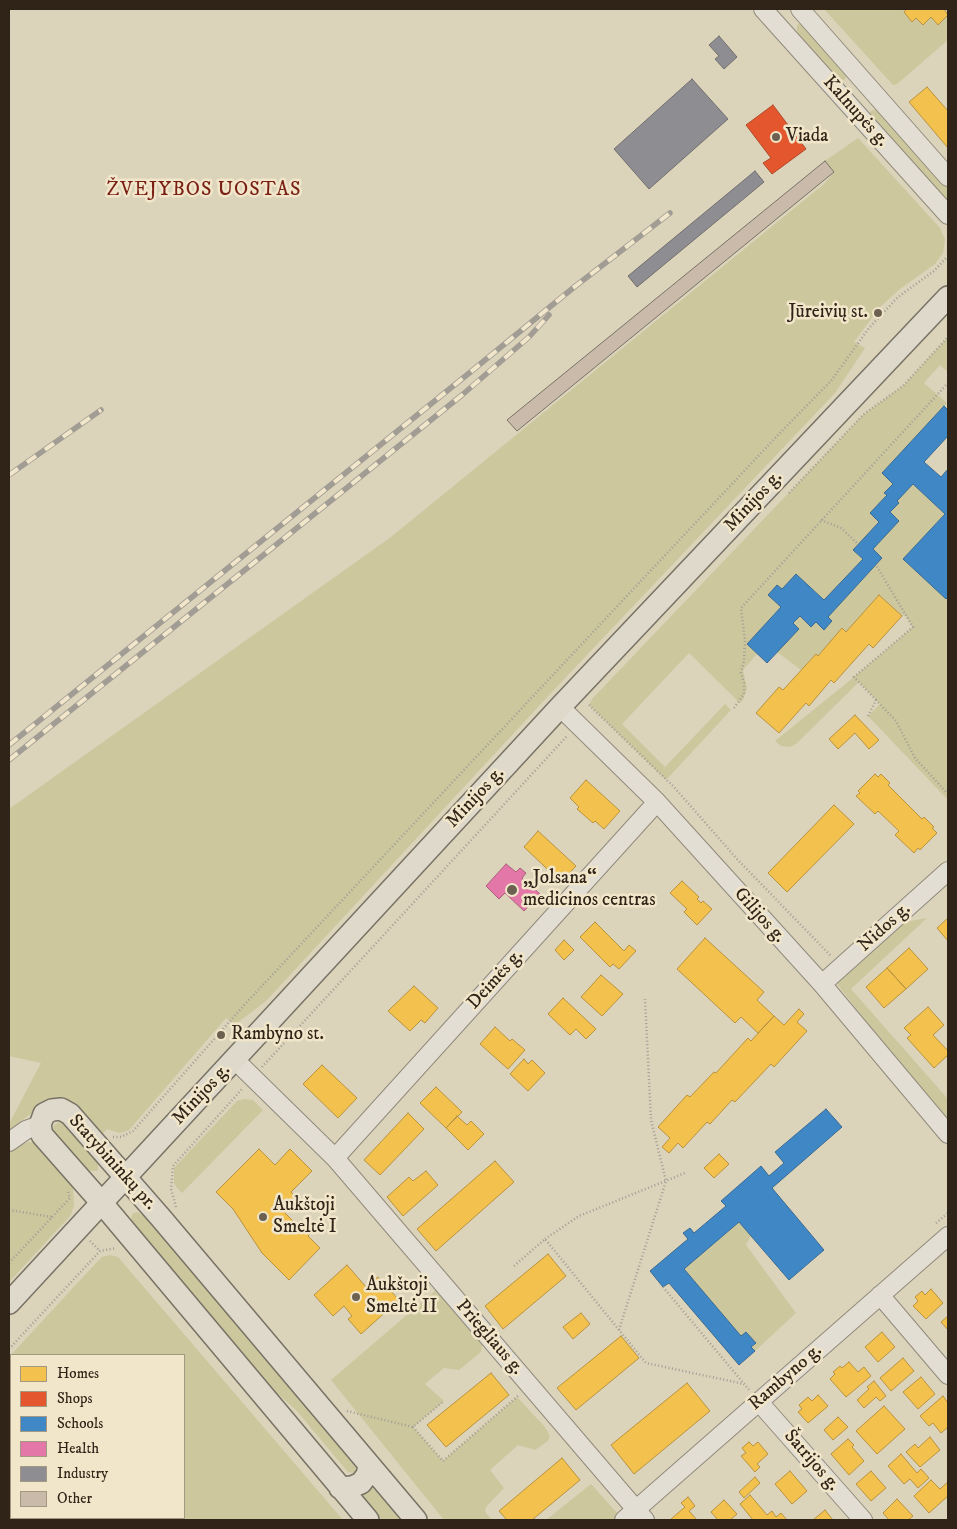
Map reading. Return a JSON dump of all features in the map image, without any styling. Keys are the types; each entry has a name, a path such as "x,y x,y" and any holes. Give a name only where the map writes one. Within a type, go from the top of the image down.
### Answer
{"main road":[{"name":"Minijos g.","path":"9,1303 560,707 948,296"},
{"name":"Statybininkų pr.","path":"368,1520 101,1202 42,1135 40,1125 44,1114 52,1110 62,1110 70,1114 125,1176 416,1520"},
{"path":"340,1488 352,1487 361,1483 367,1475 369,1466"}],"street":[{"name":"Kalnupės g.","path":"800,9 948,177"},
{"name":"Kalnupės g.","path":"768,10 845,101 948,215"},
{"path":"845,101 865,84"},
{"name":"Gilijos g.","path":"560,707 657,802 822,984 948,1134"},
{"name":"Deimės g.","path":"335,1158 657,802"},
{"name":"Nidos g.","path":"822,984 948,871"},
{"name":"Priegliaus g.","path":"235,1060 335,1158 530,1386 635,1517"},
{"path":"9,1142 26,1130 40,1125"},
{"name":"Rambyno g.","path":"635,1517 759,1402 948,1236"},
{"path":"880,1295 948,1375"},
{"name":"Šatrijos g.","path":"759,1402 864,1520"}],"path":[{"path":"97,1144 108,1136 121,1137 132,1131 246,1003 778,435 831,381 869,328 898,297 934,271 948,256"},
{"path":"782,500 864,414 903,386 948,337"},
{"path":"734,708 744,694 744,683 741,673 744,661 745,640 741,608 948,383"},
{"path":"821,520 841,528 858,544"},
{"path":"876,564 913,627 854,677 896,721 915,758 948,794"},
{"path":"176,1206 171,1189 172,1166 578,724 592,699"},
{"path":"868,716 876,700"},
{"path":"589,705 673,786 742,865 841,967"},
{"path":"619,1330 666,1181 651,1120 645,999"},
{"path":"9,1263 70,1198 60,1175 70,1167"},
{"path":"514,1266 545,1239 579,1216 685,1173"},
{"path":"9,1210 52,1217"},
{"path":"545,1239 646,1363 744,1384"},
{"path":"9,1350 100,1250"},
{"path":"663,1287 759,1402"},
{"path":"346,1411 413,1427 443,1461 530,1386"},
{"path":"413,1427 444,1401"}],"shaded area":[{"path":"824,9 907,9 904,12 912,21 916,18 923,24 931,17 938,25 948,15 948,40 897,84 893,85"},
{"path":"801,23 847,73 844,80 838,79 797,33 797,25"},
{"path":"879,108 948,188 948,203 869,115 871,111"},
{"path":"858,138 940,228 945,239 943,253 935,264 900,289 880,307 854,342 865,348 835,393 550,694 266,1001 236,1024 226,1018 129,1130 120,1133 107,1129 101,1136 72,1103 59,1098 51,1099 9,1130 9,1124 41,1063 9,1056 9,809 391,537 824,184 834,172 825,161"},
{"path":"948,337 948,372 940,365 924,383 947,403 882,473 893,484 885,493 887,495 870,513 879,522 854,550 863,559 824,600 796,574 782,589 777,585 768,595 781,607 747,644 757,654 743,670 747,688 744,698 740,703 689,653 622,724 665,767 725,704 731,710 666,780 589,705 592,699 864,414 903,386"},
{"path":"913,484 945,514 903,559 946,599 948,597 948,800 868,716 880,704 859,682 796,744 790,747 781,746 775,741 913,627 905,615 902,616 879,595 846,632 842,629 818,656 815,654 801,670 777,652 793,623 800,616 811,627 816,622 824,630 832,621 828,617 882,558 873,549 899,521 890,512 897,501"},
{"path":"927,918 851,989 948,1099 948,1122 864,1024 866,1021 837,984 899,926 910,921"},
{"path":"244,1099 253,1100 263,1110 182,1193 174,1183 174,1168 237,1101"},
{"path":"61,1121 65,1122 98,1159 97,1171 87,1171 52,1134 54,1125"},
{"path":"29,1142 37,1143 69,1181 73,1189 74,1205 71,1215 9,1282 9,1151 14,1147"},
{"path":"137,1212 147,1217 359,1467 358,1471 355,1473 348,1472 296,1410 260,1378 131,1222 132,1214"},
{"path":"739,1222 751,1236 746,1245 796,1313 755,1351 751,1347 755,1343 746,1332 741,1336 684,1269"},
{"path":"110,1255 118,1257 343,1520 9,1520 10,1356 10,1519 185,1519 185,1354 12,1354 102,1257"},
{"path":"436,1290 476,1336 482,1345 481,1352 459,1370 444,1368 425,1384 444,1401 413,1427 443,1461 517,1397 545,1427 550,1436 548,1441 535,1450 518,1445 490,1470 504,1488 486,1507 485,1512 492,1520 444,1520 331,1380"},
{"path":"370,1479 405,1520 380,1520 355,1491"},
{"path":"591,1484 617,1513 617,1516 612,1520 546,1520"}],"building: Homes":[{"path":"907,9 944,9 948,15 938,25 931,17 923,25 916,18 912,22 904,12"},
{"path":"927,87 948,111 948,148 909,102"},
{"path":"879,595 902,616 873,648 869,644 834,683 831,680 809,706 806,703 779,733 756,713 779,687 783,690 816,654 818,656 842,628 846,632"},
{"path":"855,715 879,740 869,749 855,733 838,749 829,739"},
{"path":"875,774 878,777 881,774 890,783 888,785 922,819 924,817 934,827 932,828 937,833 920,850 918,848 914,853 895,835 899,831 878,811 875,814 856,796 860,793 858,791"},
{"path":"586,780 620,811 604,829 595,821 593,823 577,809 579,807 570,798"},
{"path":"834,805 854,824 787,892 768,873"},
{"path":"538,831 576,866 561,882 524,847"},
{"path":"682,881 699,897 697,899 701,903 703,901 712,909 697,925 684,912 687,909 670,893"},
{"path":"948,918 948,941 937,928"},
{"path":"595,922 624,951 629,945 636,951 619,969 613,964 610,967 580,937"},
{"path":"705,938 764,992 757,1000 774,1016 758,1033 741,1017 735,1023 677,969"},
{"path":"564,940 574,950 564,960 555,950"},
{"path":"909,948 928,969 906,989 887,968"},
{"path":"887,968 906,989 884,1008 866,987"},
{"path":"601,975 623,994 602,1016 581,997"},
{"path":"414,986 438,1008 425,1023 421,1020 410,1031 388,1011"},
{"path":"563,998 596,1029 586,1039 576,1029 570,1035 548,1014"},
{"path":"928,1007 944,1025 933,1035 948,1051 948,1055 934,1068 907,1038 911,1035 904,1028"},
{"path":"799,1009 804,1014 797,1022 807,1031 774,1067 771,1064 735,1102 732,1100 710,1124 707,1122 683,1148 678,1143 669,1153 662,1147 670,1138 658,1127 687,1095 690,1097 714,1072 716,1073 748,1038 751,1041 774,1016 784,1025"},
{"path":"495,1027 510,1041 512,1039 525,1050 508,1069 480,1044"},
{"path":"524,1059 528,1064 532,1060 545,1073 528,1091 510,1074"},
{"path":"322,1065 357,1098 338,1118 303,1084"},
{"path":"436,1087 462,1112 446,1128 420,1103"},
{"path":"408,1113 424,1129 380,1175 364,1160"},
{"path":"457,1116 467,1125 471,1121 484,1134 468,1150 446,1128"},
{"name":"Aukštoji Smeltė I","path":"259,1149 275,1165 290,1149 312,1171 291,1192 297,1198 284,1212 300,1228 306,1222 314,1230 308,1236 320,1248 289,1280 262,1253 233,1209 216,1192"},
{"path":"719,1154 729,1164 714,1178 704,1168"},
{"path":"495,1161 514,1182 436,1251 417,1229"},
{"path":"426,1171 438,1185 403,1216 387,1197 409,1177 413,1181"},
{"path":"548,1254 566,1276 503,1329 485,1306"},
{"name":"Aukštoji Smeltė II","path":"347,1265 366,1287 378,1277 399,1300 361,1334 348,1319 352,1316 344,1306 333,1316 314,1295"},
{"path":"931,1289 943,1303 926,1319 913,1306 918,1301 915,1297 922,1291 925,1295"},
{"path":"581,1313 590,1324 573,1339 563,1327"},
{"path":"948,1316 948,1330 941,1322"},
{"path":"882,1332 895,1347 878,1362 865,1347"},
{"path":"621,1336 639,1358 576,1410 557,1388"},
{"path":"903,1358 914,1371 891,1391 880,1378"},
{"path":"849,1362 858,1372 864,1367 871,1376 846,1397 830,1379 835,1374 833,1372"},
{"path":"491,1373 509,1395 446,1447 427,1425"},
{"path":"921,1377 935,1394 918,1409 903,1392"},
{"path":"874,1381 886,1396 880,1401 876,1397 864,1408 857,1400 869,1389 867,1387"},
{"path":"687,1383 710,1411 634,1474 611,1445"},
{"path":"818,1395 828,1406 808,1423 798,1412 802,1409 799,1405 808,1397 812,1401"},
{"path":"943,1396 948,1403 948,1427 941,1433 933,1423 929,1426 920,1416"},
{"path":"884,1406 905,1429 877,1454 856,1431"},
{"path":"838,1417 848,1427 833,1440 824,1430"},
{"path":"930,1437 940,1450 920,1467 906,1452 915,1444 918,1448"},
{"path":"848,1439 864,1461 849,1475 831,1454"},
{"path":"749,1442 753,1446 758,1442 768,1454 757,1464 760,1467 755,1472 741,1456 746,1453 742,1448"},
{"path":"901,1454 917,1473 921,1469 929,1478 918,1488 910,1479 904,1484 888,1466"},
{"path":"562,1458 580,1480 532,1520 507,1520 499,1511"},
{"path":"790,1471 807,1491 792,1504 775,1484"},
{"path":"871,1471 886,1488 871,1501 856,1484"},
{"path":"755,1477 760,1483 744,1498 739,1492"},
{"path":"931,1480 940,1489 948,1482 948,1496 929,1513 914,1496"},
{"path":"750,1495 767,1515 772,1511 776,1517 781,1513 787,1520 753,1520 740,1504"},
{"path":"688,1497 695,1506 689,1511 697,1520 672,1520 685,1507 681,1503"},
{"path":"897,1499 913,1516 908,1520 889,1520 883,1513"},
{"path":"724,1500 737,1514 730,1520 718,1520 711,1512"},
{"path":"825,1510 833,1520 813,1520"}],"building: Shops":[{"name":"Viada","path":"773,105 806,149 772,174 763,163 771,158 746,125"}],"building: Schools":[{"path":"944,406 948,410 948,436 924,462 941,477 948,469 948,597 946,599 903,559 945,514 913,484 897,501 899,503 890,512 899,521 873,549 882,558 828,617 832,621 824,630 816,622 811,627 800,616 793,623 799,629 767,663 747,644 781,607 768,595 777,585 782,589 796,574 824,600 863,559 853,550 879,522 870,513 887,495 884,493 893,484 882,473"},
{"path":"826,1109 842,1127 772,1188 824,1250 789,1280 739,1222 684,1269 741,1336 746,1332 756,1343 751,1347 755,1351 739,1365 669,1283 663,1287 650,1271 688,1239 683,1233 690,1228 694,1233 726,1206 721,1201 761,1166 769,1176 784,1163 775,1152"}],"building: Health":[{"name":"„Jolsana“ medicinos centras","path":"506,864 516,872 520,868 526,873 522,878 540,894 524,911 505,893 499,899 486,886"}],"building: Industry":[{"path":"719,36 737,57 724,69 715,59 719,56 709,45"},
{"path":"692,79 728,119 649,189 614,149"},
{"path":"755,171 764,182 637,287 628,276"}],"building: Other":[{"path":"825,161 834,172 517,431 507,420"}],"railway":[{"path":"9,745 573,288 670,213"},
{"path":"9,760 462,395 529,337 549,315"},
{"path":"9,475 101,410"}],"place":[{"name":"Viada","path":"776,137"},
{"name":"Jūreivių st.","path":"878,313"},
{"name":"„Jolsana“ medicinos centras","path":"512,890"},
{"name":"Rambyno st.","path":"221,1035"},
{"name":"Aukštoji Smeltė I","path":"263,1217"},
{"name":"Aukštoji Smeltė II","path":"356,1297"}],"district":[{"name":"ŽVEJYBOS UOSTAS","path":"204,191"}]}
